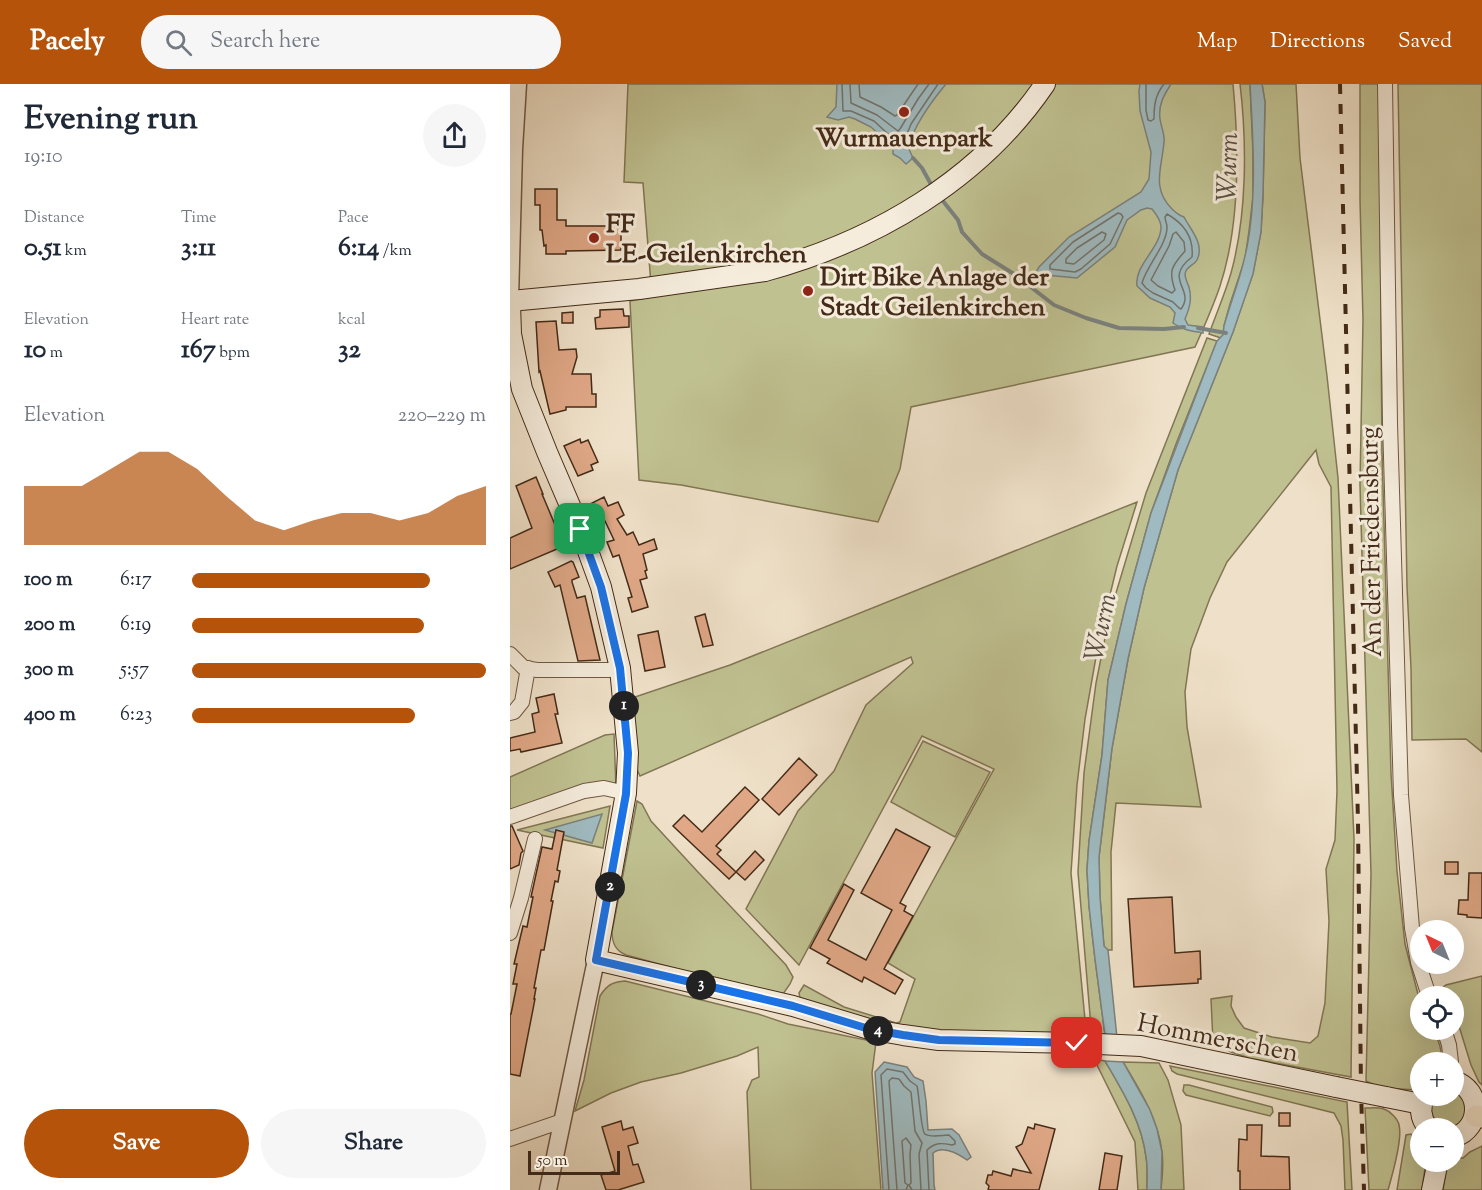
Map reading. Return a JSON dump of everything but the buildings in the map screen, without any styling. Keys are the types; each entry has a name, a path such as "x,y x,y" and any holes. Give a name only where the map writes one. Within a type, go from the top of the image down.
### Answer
{"main road":[{"path":"596,960 626,794 628,753 620,668 601,587 580,529 522,388 511,333 510,301 639,289 765,271 843,245 906,213 952,182 1004,135 1031,105 1045,84"},
{"name":"Hommerschen","path":"596,960 793,1006 869,1029 903,1035 939,1040 1141,1046 1386,1097 1410,1098"},
{"path":"1464,1085 1476,1101 1479,1117 1464,1133"},
{"path":"1432,1190 1436,1172"}],"street":[{"path":"510,301 511,200 518,84"},
{"name":"An der Friedensburg","path":"1385,84 1391,447 1401,795 1413,928 1418,962 1426,986"},
{"path":"510,654 524,668 537,670 620,668"},
{"path":"510,713 514,712 522,702 528,668"},
{"path":"510,817 584,791 604,788 626,794"},
{"path":"510,933 515,900 535,839"},
{"path":"548,1190 596,960"},
{"path":"510,1139 562,1120"}],"green space":[{"path":"628,84 1233,84 1236,186 1227,262 1217,294 1195,347 911,407 900,469 878,522 681,485 639,480 630,301 652,297 643,183 624,182"},
{"path":"1240,84 1250,84 1253,197 1245,259 1221,338 1209,334 1231,273 1243,203 1244,130"},
{"path":"1262,84 1296,84 1300,158 1338,478 1354,839 1351,1077 1249,1058 1231,1052 1213,1042 1211,999 1232,996 1231,1006 1244,1028 1272,1037 1310,1043 1318,1036 1325,1003 1329,921 1326,869 1335,840 1337,791 1331,487 1319,464 1316,450 1227,562 1210,598 1191,649 1185,692 1187,727 1201,807 1116,803 1111,852 1112,950 1104,947 1099,857 1112,748 1128,659 1144,588 1178,470 1233,332 1253,273 1261,232 1263,195 1265,102"},
{"path":"1360,84 1379,84 1382,451 1391,773 1397,871 1405,944 1410,974 1413,974 1416,986 1410,986 1410,1040 1438,1040 1441,1052 1410,1052 1410,1090 1381,1088 1366,1081 1371,874 1360,485 1363,320"},
{"path":"1398,84 1482,84 1482,752 1466,739 1412,740"},
{"path":"1207,338 1217,341 1151,513 1108,680 1102,755 1087,870 1089,906 1105,1035 1095,1034 1091,1027 1078,872 1084,773 1096,683 1110,613 1146,493"},
{"path":"1137,502 1117,566 1099,640 1085,719 1077,785 1071,873 1086,1030 1082,1035 983,1036 889,1026 806,1003 800,998 799,993 804,985 844,1007 896,1023 900,1022 915,979 888,963 994,769 922,736 799,965 746,909 798,811 834,771 866,705 913,663 911,657 640,776 634,763 629,699 730,665"},
{"path":"614,734 616,788 510,814 510,777 605,735"},
{"path":"923,741 990,772 955,837 891,802"},
{"path":"637,801 642,804 651,821 786,965 793,977 781,997 626,955 617,949 612,932"},
{"path":"610,806 603,848 517,830"},
{"path":"1482,976 1482,1085 1471,1065 1463,1040 1464,986 1446,985"},
{"path":"625,981 758,1014 788,1024 876,1042 872,1073 881,1190 751,1190 747,1092 752,1080 759,1077 758,1047 737,1056 681,1073 641,1082 611,1093 575,1111 584,1080 600,996 610,985"},
{"path":"1094,1059 1105,1061 1136,1119 1147,1161 1147,1190 1138,1190 1135,1142"},
{"path":"1123,1062 1159,1063 1168,1080 1181,1125 1184,1190 1161,1190 1163,1157 1157,1128 1142,1094"},
{"path":"1170,1066 1347,1102 1352,1190 1345,1190 1341,1126 1334,1113 1177,1074"},
{"path":"1184,1085 1272,1107 1273,1112 1270,1116 1186,1095 1183,1091"},
{"path":"1464,1094 1469,1118 1464,1121 1464,1118 1432,1118 1429,1106 1464,1106"},
{"path":"1365,1108 1386,1110 1391,1113 1399,1125 1398,1148 1388,1190 1369,1190"},
{"path":"1410,1134 1410,1172 1424,1172 1422,1190 1397,1190 1406,1135"},
{"path":"1482,1146 1482,1190 1443,1190 1446,1172 1464,1172 1464,1157"}],"water":[{"path":"837,84 946,84 929,106 915,130 908,147 913,158 906,164 893,154 893,147 871,127 849,117 838,120 827,117 836,107"},
{"path":"1140,84 1171,84 1160,109 1164,139 1160,185 1166,201 1176,213 1184,217 1198,243 1197,260 1185,274 1190,299 1185,319 1188,325 1203,327 1203,333 1184,329 1173,323 1175,313 1170,307 1150,298 1137,286 1139,271 1160,235 1160,222 1152,209 1141,210 1127,220 1115,247 1077,278 1035,274 1069,237 1141,192 1149,179 1151,152 1140,111"},
{"path":"1250,84 1262,84 1265,102 1261,232 1253,274 1233,332 1178,470 1144,588 1112,748 1099,857 1104,946 1108,950 1117,1038 1105,1035 1089,906 1087,870 1102,755 1108,680 1151,513 1217,341 1223,335 1244,260 1253,195"},
{"path":"602,814 592,843 545,830"},
{"path":"1105,1061 1123,1062 1150,1110 1162,1152 1161,1190 1147,1190 1147,1161 1140,1131"},
{"path":"884,1062 907,1067 914,1077 923,1081 928,1130 952,1129 959,1135 971,1157 967,1160 946,1150 933,1153 935,1190 883,1190 875,1072"}],"waterway":[{"path":"913,158 922,168 933,188"},
{"path":"939,196 958,220 962,232 982,254 1014,274 1054,305 1119,328 1184,327"},
{"path":"1198,328 1226,333"}],"railway":[{"path":"1340,84 1358,822 1364,1190"}],"place":[{"name":"Wurmauenpark","path":"904,112"},
{"name":"FF LE-Geilenkirchen","path":"594,238"},
{"name":"Dirt Bike Anlage der Stadt Geilenkirchen","path":"808,291"}],"route":[{"path":"580,529 601,587 620,668 628,753 626,794 596,960 793,1006 869,1029 903,1035 939,1040 1077,1043"}],"water label":[{"name":"Wurm","path":"1227,167"},
{"name":"Wurm","path":"1100,627"}]}
